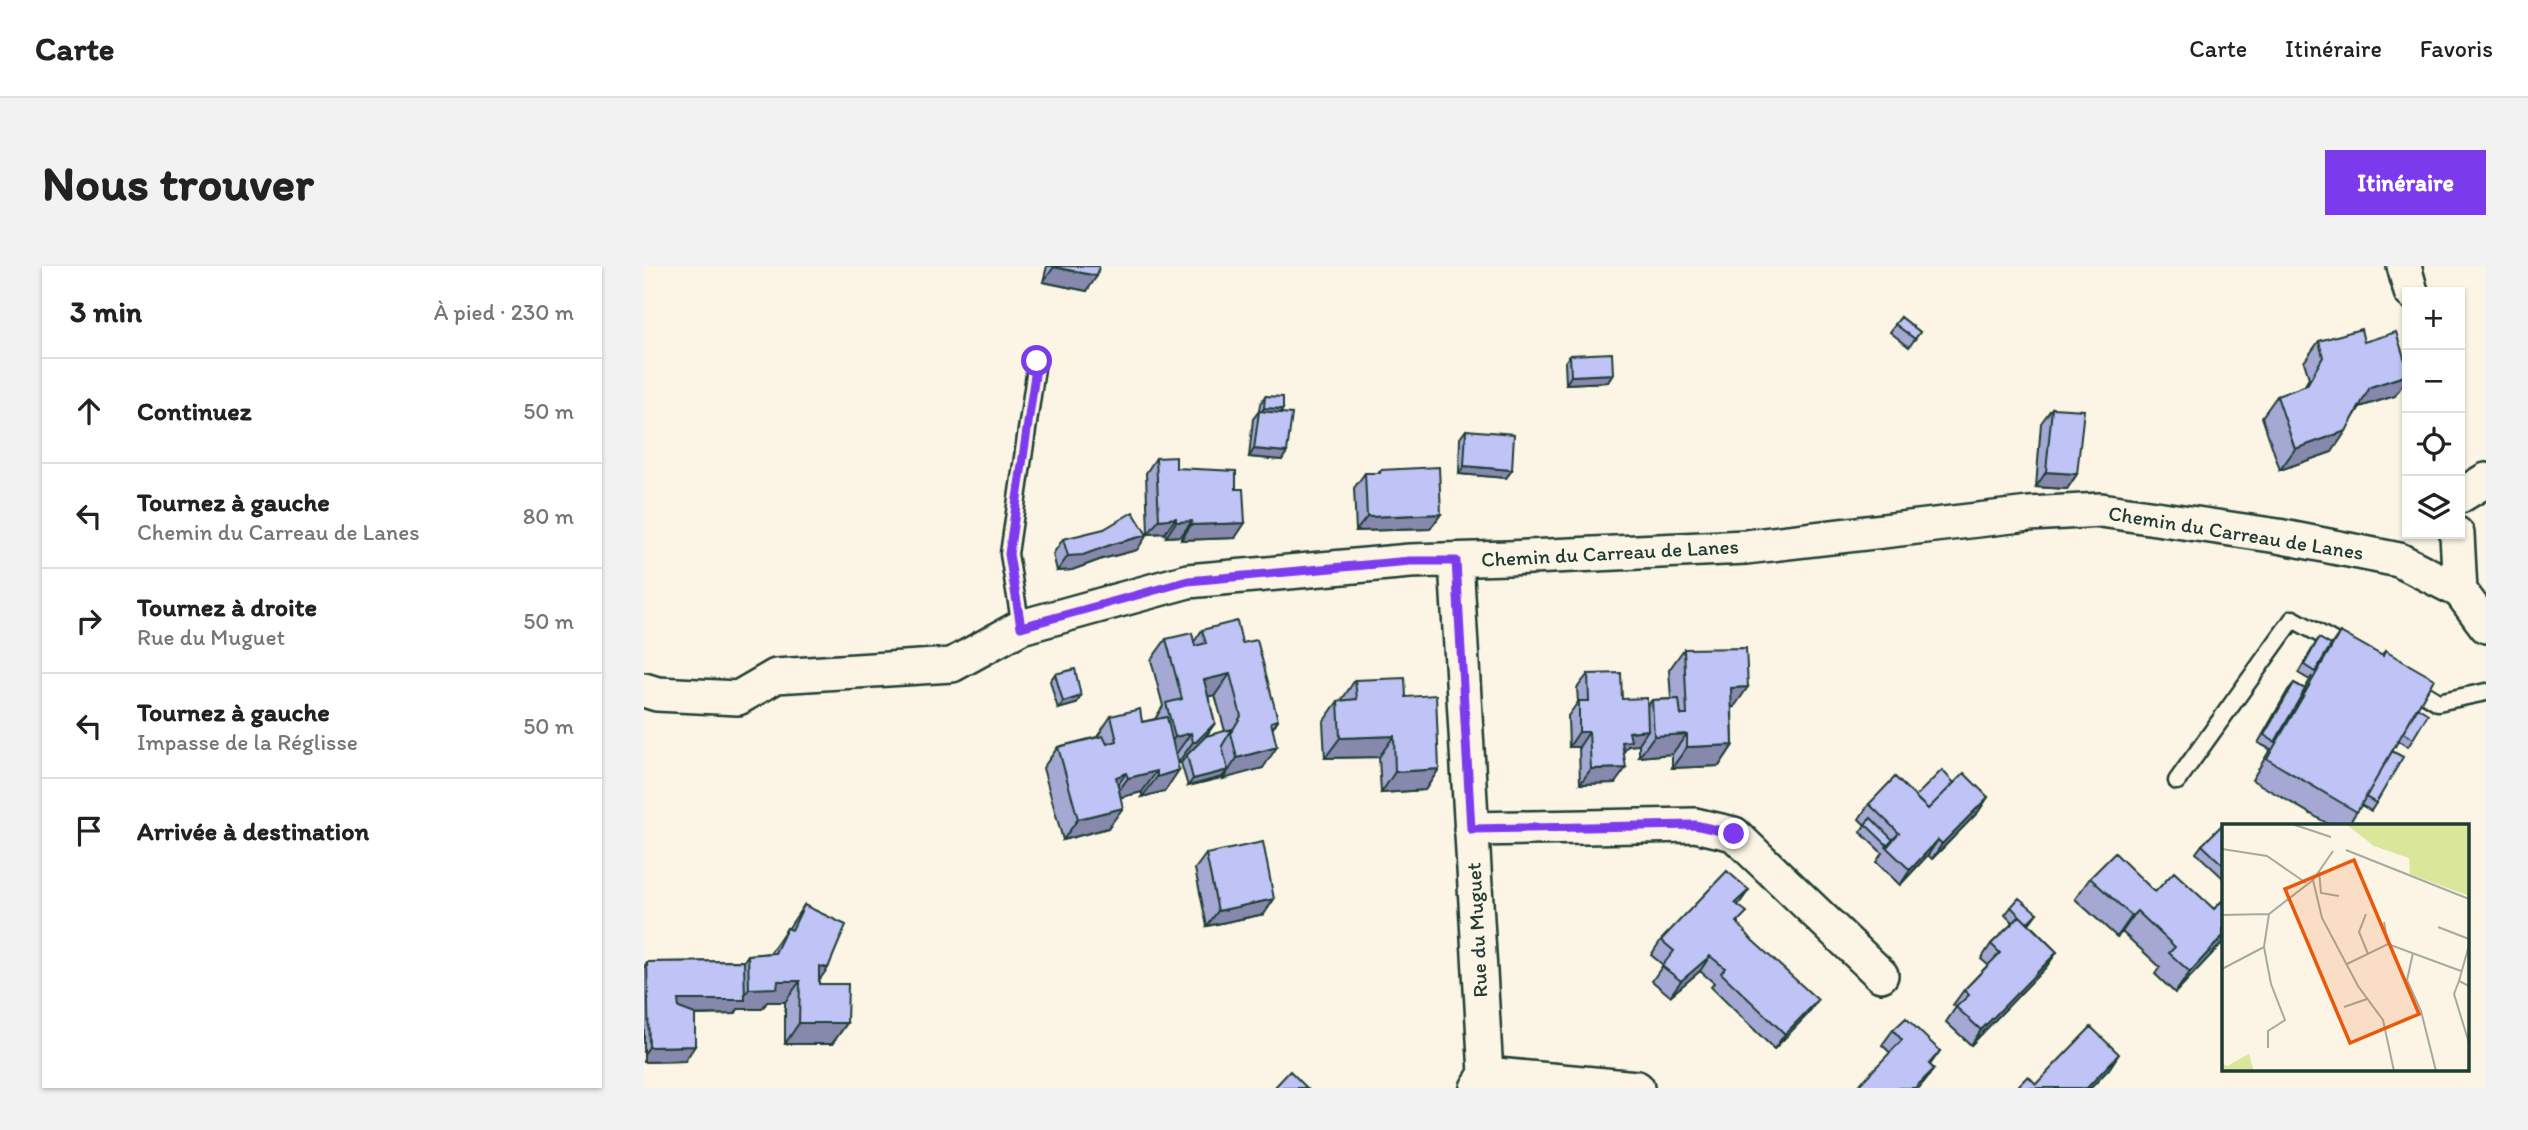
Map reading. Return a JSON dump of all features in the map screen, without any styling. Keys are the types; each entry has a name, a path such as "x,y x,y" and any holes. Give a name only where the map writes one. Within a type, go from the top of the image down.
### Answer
{"street":[{"path":"2404,266 2410,287"},
{"path":"2465,493 2486,480"},
{"name":"Chemin du Carreau de Lanes","path":"644,691 738,698 776,676 952,665 1021,627 1188,581 1410,561 1746,547 2029,514 2101,510 2278,536 2399,560 2460,591"},
{"path":"2457,539 2460,591 2486,626"},
{"name":"Rue du Muguet","path":"1456,561 1471,829 1481,1081"},
{"path":"1471,829 1695,825 1734,834 1881,975"},
{"path":"1481,1081 1637,1088"}],"lane":[{"path":"1021,627 1009,554 1037,361"},
{"path":"2177,781 2293,618 2370,662"},
{"path":"2392,674 2438,702 2486,692"}],"building":[{"path":"1054,266 1099,266 1097,276"},
{"path":"1901,317 1920,332 1915,339 1895,324"},
{"path":"2361,329 2364,342 2396,332 2402,351 2402,377 2370,387 2346,431 2295,449 2277,396 2307,385 2323,357 2319,341"},
{"path":"1612,353 1613,374 1571,376 1570,355"},
{"path":"1265,396 1283,397 1283,409 1264,408"},
{"path":"2052,408 2084,410 2077,474 2046,472"},
{"path":"1259,411 1292,414 1287,452 1254,449"},
{"path":"1466,430 1514,434 1512,470 1464,466"},
{"path":"1176,457 1176,468 1236,471 1236,489 1243,489 1245,523 1191,525 1192,521 1176,522 1176,518 1159,520 1156,458"},
{"path":"1439,467 1441,514 1367,517 1365,473"},
{"path":"1133,512 1147,535 1083,555 1068,556 1063,539 1104,529"},
{"path":"1237,621 1242,643 1257,640 1278,720 1271,722 1277,747 1237,758 1231,733 1241,716 1230,674 1204,680 1215,723 1196,742 1193,742 1191,733 1175,737 1166,703 1182,699 1166,639 1192,633 1195,646 1206,643 1202,630"},
{"path":"2340,632 2383,656 2385,651 2434,679 2357,812 2267,759"},
{"path":"2319,638 2331,645 2315,672 2304,665"},
{"path":"1746,648 1748,687 1731,688 1733,745 1687,747 1687,734 1654,736 1652,700 1679,699 1681,715 1687,715 1684,649"},
{"path":"1075,669 1081,696 1063,702 1055,674"},
{"path":"1621,673 1622,699 1647,698 1648,730 1629,732 1631,741 1622,742 1626,768 1591,769 1589,732 1579,732 1579,701 1589,701 1588,674"},
{"path":"1405,678 1406,697 1436,695 1439,769 1395,772 1394,736 1340,738 1338,701 1357,699 1355,680"},
{"path":"2294,683 2305,689 2275,742 2264,735"},
{"path":"2417,707 2428,714 2413,739 2403,733"},
{"path":"1140,709 1142,722 1167,717 1179,770 1157,777 1157,771 1128,778 1126,773 1116,777 1123,808 1078,819 1058,747 1103,736 1107,744 1117,741 1111,716"},
{"path":"1232,729 1222,746 1228,770 1193,779 1187,755 1206,736"},
{"path":"2392,751 2403,757 2376,803 2366,797"},
{"path":"1942,770 1954,783 1928,809 1915,797"},
{"path":"1964,773 1988,797 1942,844 1938,840 1910,870 1886,847 1899,833 1869,804 1895,777 1928,809"},
{"path":"1871,818 1893,840 1888,846 1865,824"},
{"path":"2221,826 2222,864 2202,845"},
{"path":"1263,842 1274,899 1218,911 1206,854"},
{"path":"2115,853 2155,892 2174,872 2214,909 2222,901 2222,937 2190,972 2169,953 2175,947 2137,911 2132,916 2090,878"},
{"path":"1727,871 1749,890 1735,903 1747,912 1737,922 1752,940 1818,1000 1785,1034 1721,973 1725,968 1710,956 1681,981 1662,966 1674,951 1661,940"},
{"path":"2019,898 2037,913 2027,923 2011,907"},
{"path":"804,905 846,925 828,968 819,966 819,984 848,984 847,1023 799,1023 800,981 778,981 777,988 749,989 748,955 775,953 787,928 792,930"},
{"path":"2020,916 2057,952 1981,1030 1956,1007 1969,995 1964,990 2000,953 1991,944"},
{"path":"744,961 745,1000 678,1000 679,1008 695,1014 695,1046 649,1047 647,962"},
{"path":"1906,1018 1940,1051 1929,1064 1934,1069 1915,1088 1856,1088 1902,1040 1893,1030"},
{"path":"2091,1027 2119,1054 2087,1088 2016,1088 2028,1076 2036,1084"},
{"path":"1290,1071 1307,1088 1274,1088"}],"route":[{"path":"1037,361 1009,554 1021,627 1188,581 1410,561 1456,561 1471,829 1695,825 1734,834"}]}
